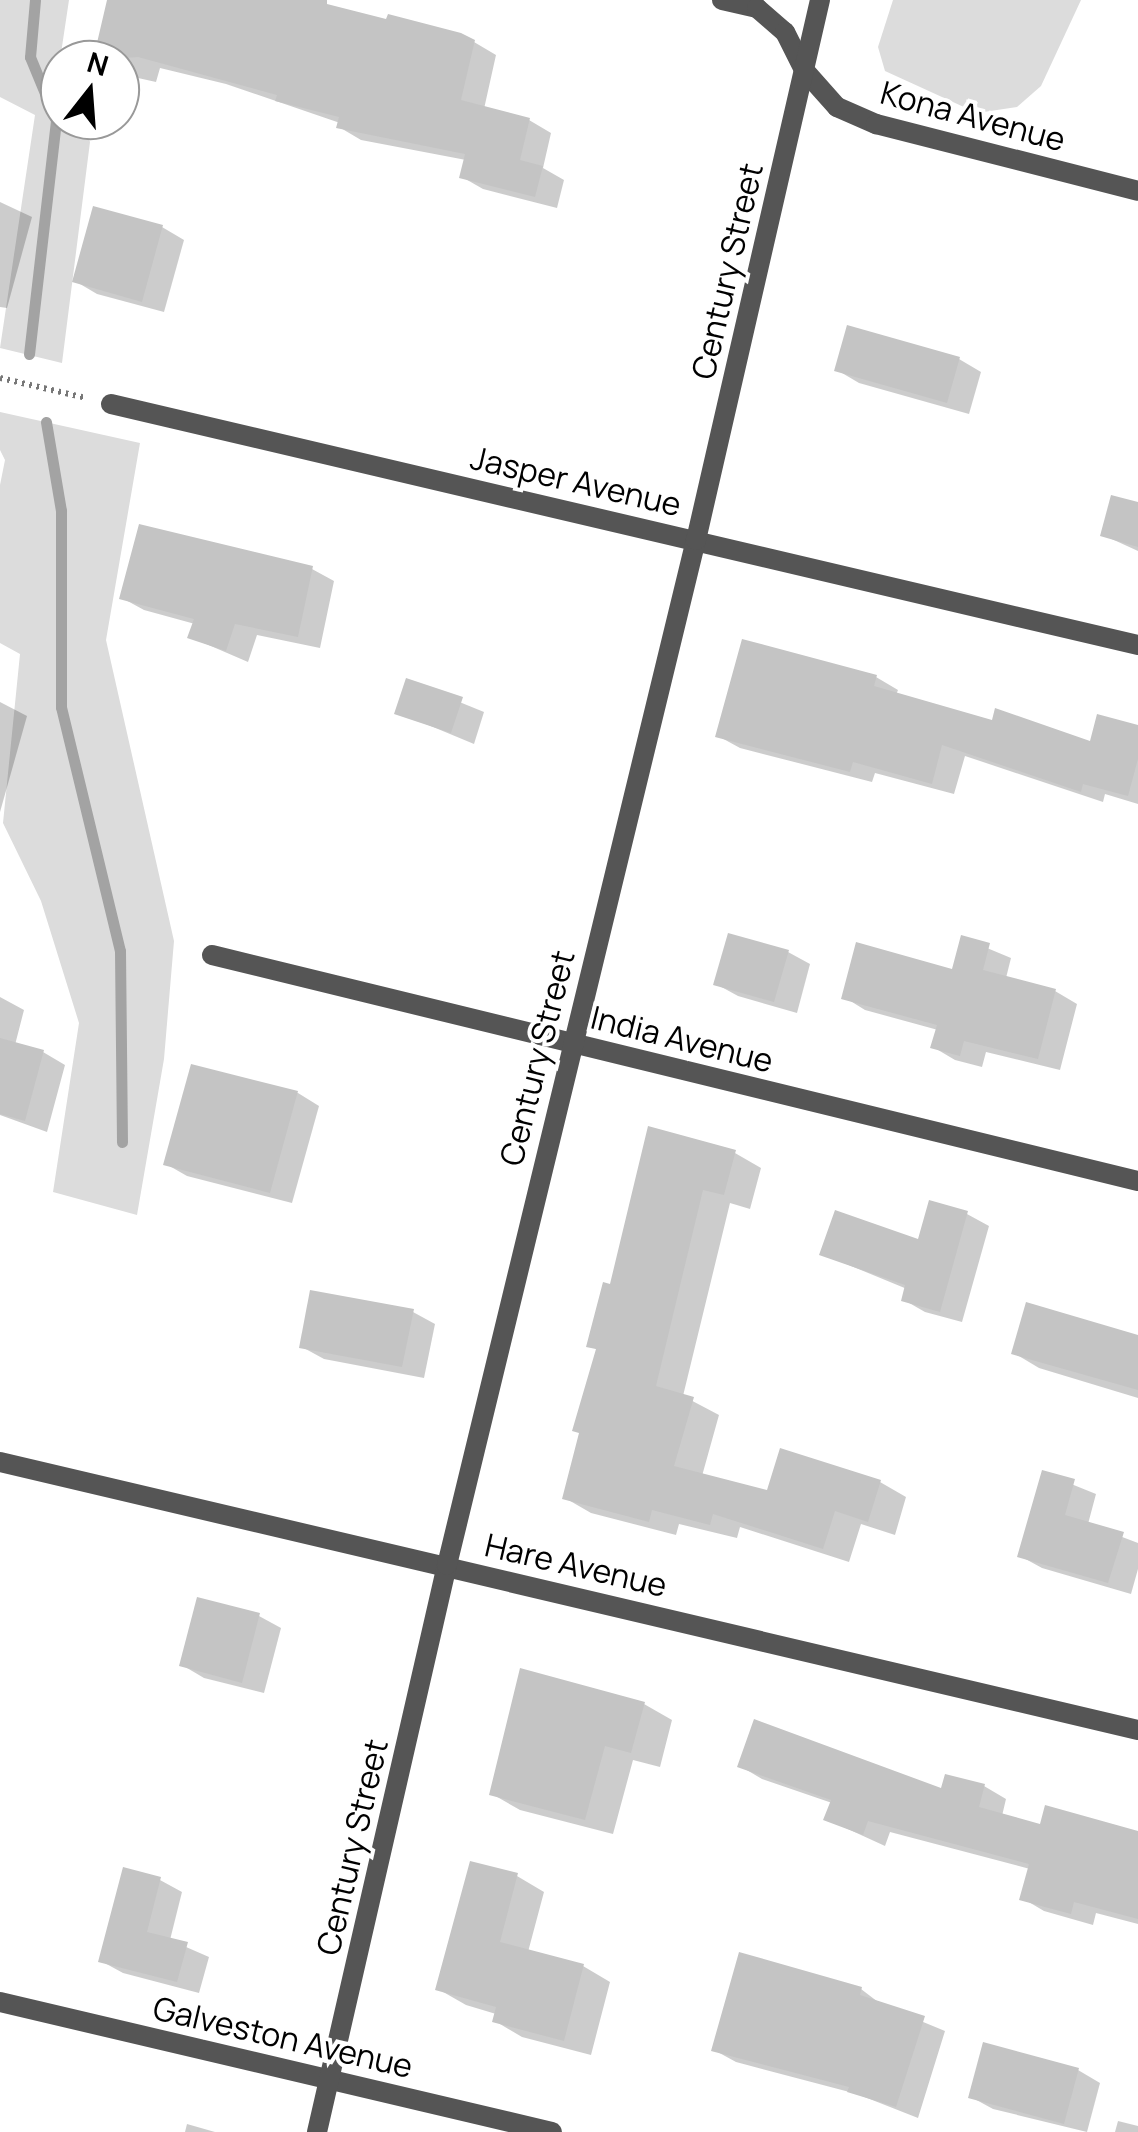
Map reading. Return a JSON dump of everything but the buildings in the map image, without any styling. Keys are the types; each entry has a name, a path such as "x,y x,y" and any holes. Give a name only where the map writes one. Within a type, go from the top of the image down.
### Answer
{"street":[{"name":"Kona Avenue","path":"722,0 756,8 785,32 804,70 837,107 876,124 1138,191"},
{"name":"Century Street","path":"317,2132 447,1566 696,540 820,0"},
{"name":"Jasper Avenue","path":"111,404 1138,646"},
{"name":"India Avenue","path":"212,955 1138,1181"},
{"name":"Hare Avenue","path":"0,1462 1138,1730"},
{"name":"Galveston Avenue","path":"0,2002 552,2132"}],"path":[{"path":"0,378 111,404"}],"shaded area":[{"path":"0,0 69,0 63,40 40,40 40,140 90,142 62,363 0,348 35,115 0,97"},
{"path":"893,0 1081,0 1041,86 1017,107 977,113 885,71 878,47"},
{"path":"0,412 140,443 106,640 174,941 164,1059 137,1215 53,1192 79,1023 41,901 3,823 20,654 0,643 0,485 5,460 0,450"}],"waterway":[{"path":"29,354 56,120 30,57 35,0"},
{"path":"46,422 61,511 61,707 120,951 122,1142"}]}
